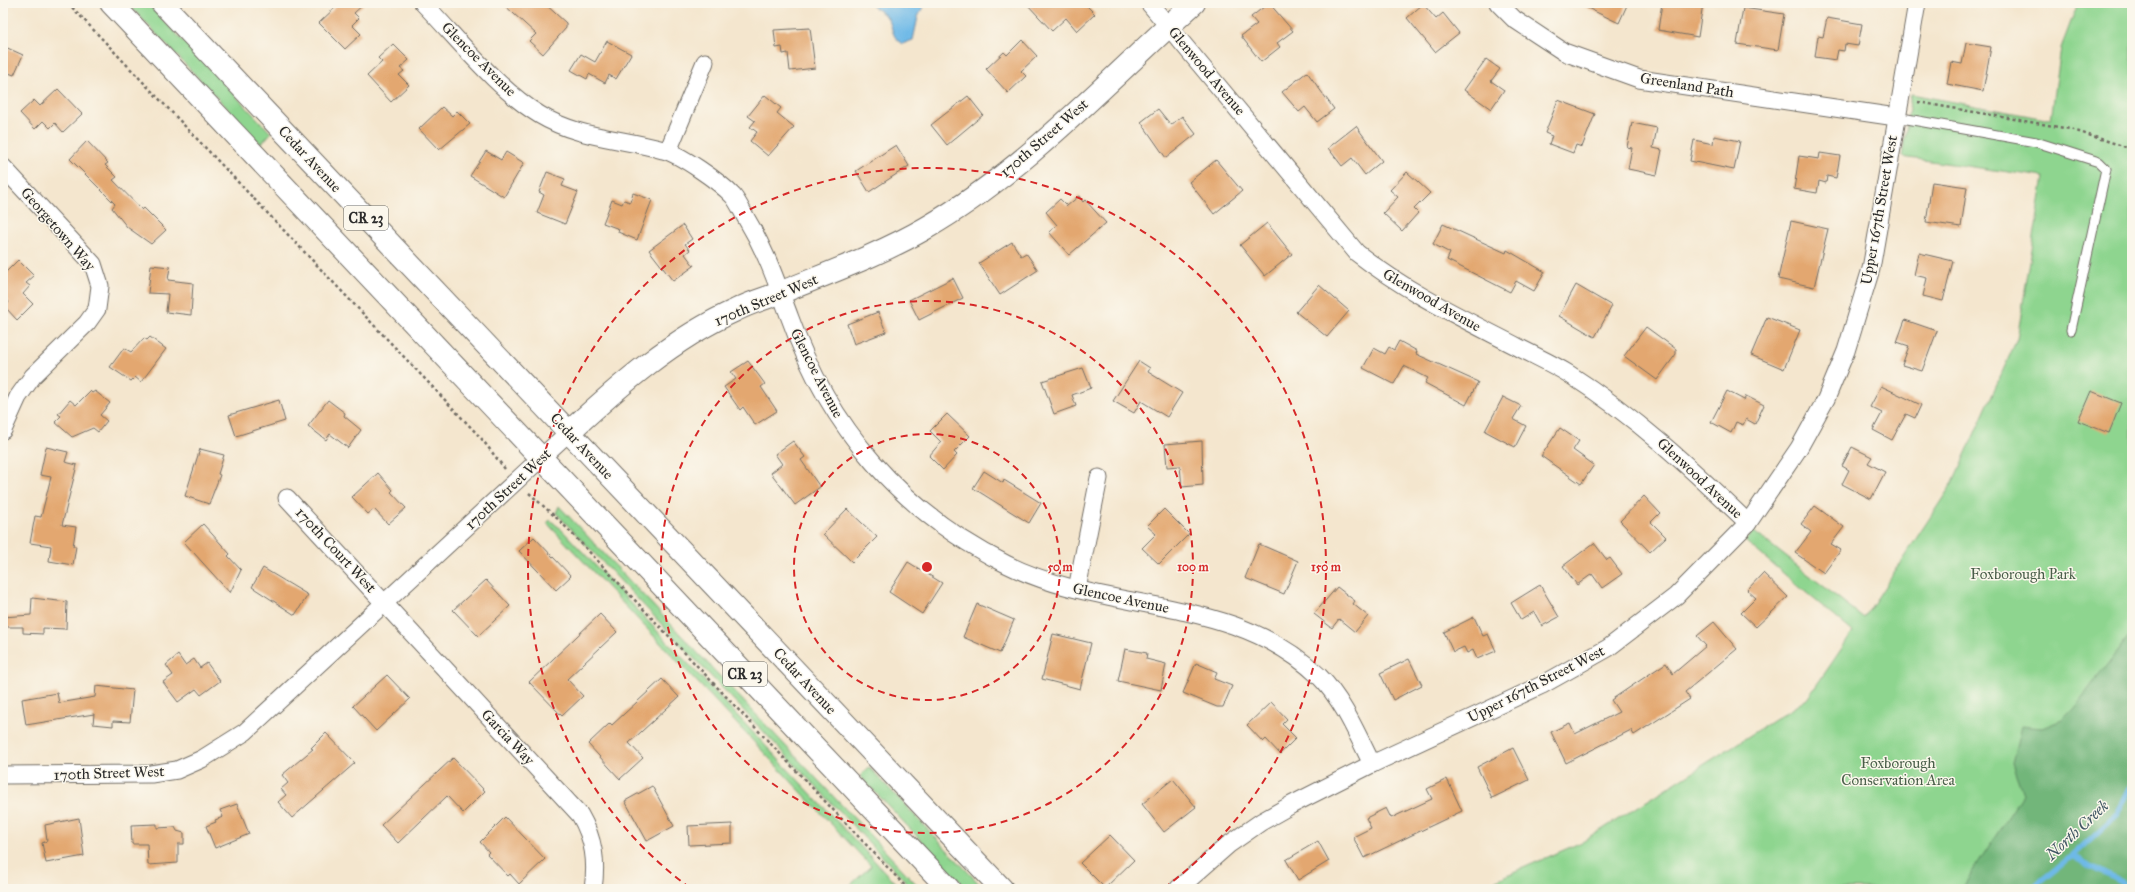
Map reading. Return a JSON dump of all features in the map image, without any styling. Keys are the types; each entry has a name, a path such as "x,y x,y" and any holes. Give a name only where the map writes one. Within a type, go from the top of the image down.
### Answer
{"main road":[{"name":"CR 23","path":"111,3 949,889"},
{"name":"Cedar Avenue","path":"162,3 1002,889"},
{"name":"170th Street West","path":"569,432 629,379 678,343 736,309 880,252 925,229 966,204 1026,157 1194,3"}],"street":[{"name":"Glencoe Avenue","path":"423,3 499,83 539,115 580,133 668,150 704,173 733,196 764,248 782,292 790,318 808,360 835,413 859,447 893,484 934,521 977,548 1032,576 1077,589 1201,614 1234,624 1265,637 1319,677 1337,698 1372,764"},
{"name":"Glenwood Avenue","path":"1149,3 1169,25 1357,253 1387,276 1413,293 1569,374 1649,432 1681,459 1748,523"},
{"name":"Greenland Path","path":"1498,3 1514,19 1564,52 1639,79 1896,117"},
{"name":"Upper 167th Street West","path":"1178,889 1228,845 1261,822 1372,764 1542,685 1608,648 1676,596 1748,523 1799,448 1826,398 1846,351 1871,269 1896,117 1917,3"},
{"path":"668,150 705,62"},
{"name":"Georgetown Way","path":"3,167 93,264 100,286 97,309 87,323 33,376 18,397 3,430"},
{"name":"170th Street West","path":"3,775 150,774 177,770 202,759 245,732 384,602 517,482 569,432"},
{"path":"1077,589 1099,478"},
{"name":"170th Court West","path":"287,498 384,602"},
{"name":"Garcia Way","path":"384,602 580,815 588,829 594,850 595,863 593,889"}],"lane":[{"path":"1896,117 2036,142 2099,162 2106,169 2071,330"}],"path":[{"path":"68,3 481,438 496,460 517,482 561,522 908,889"},
{"path":"1900,99 2070,129 2132,148"}],"green space":[{"path":"127,3 147,3 271,133 261,144"},
{"path":"2078,3 2132,3 2132,889 1476,889 1584,841 1807,699 1853,632 1745,541 1753,531 1864,618 1952,484 2017,339 2044,177 1902,157 1911,94 2051,120 2061,48"},
{"path":"559,506 921,889 913,889 556,513"},
{"path":"550,520 561,529 901,889 846,889 871,866 547,523"},
{"path":"2132,632 2132,889 1961,889 2023,794 2012,763 2021,726 2042,728 2062,720 2074,708"},
{"path":"869,767 984,889 967,889 860,776"}],"water":[{"path":"869,3 925,3 918,17 913,40 902,44 898,41 887,17"}],"building":[{"path":"340,3 365,3 354,13 359,18 352,25 361,34 345,49 319,23"},
{"path":"502,3 544,3 566,23 566,28 543,54 529,41 536,34"},
{"path":"1026,3 1084,3 1095,14 1077,31 1066,18 1052,31"},
{"path":"1269,3 1293,31 1277,43 1280,47 1261,62 1241,36 1257,24 1251,17"},
{"path":"1577,3 1628,3 1619,23"},
{"path":"1662,3 1703,3 1698,37 1658,30"},
{"path":"1423,4 1436,19 1443,13 1459,33 1435,52 1407,18"},
{"path":"1743,8 1784,14 1778,50 1737,44"},
{"path":"1827,18 1862,24 1858,46 1845,44 1844,51 1838,50 1836,60 1815,57 1818,36 1823,37"},
{"path":"810,28 815,68 790,71 788,53 783,54 782,47 776,48 774,30"},
{"path":"1022,40 1037,56 1021,71 1026,76 1008,93 986,69 1004,52 1007,55"},
{"path":"607,41 631,54 616,79 609,75 605,83 589,74 587,79 571,70 581,54 595,62"},
{"path":"1966,43 1991,47 1983,91 1947,84 1951,62 1962,64"},
{"path":"393,44 409,60 400,68 404,71 399,75 409,85 391,102 367,76 382,62 378,58"},
{"path":"3,46 23,55 14,75 3,71"},
{"path":"1486,59 1500,69 1491,81 1504,90 1491,109 1464,90"},
{"path":"1307,72 1334,109 1317,122 1305,107 1299,112 1282,92"},
{"path":"58,89 82,114 63,132 55,123 50,128 43,121 35,129 20,113 34,100 40,106"},
{"path":"765,95 781,108 777,113 794,127 768,156 750,141 757,132 750,127 755,121 748,116"},
{"path":"968,96 983,115 947,145 931,125"},
{"path":"1558,100 1595,114 1582,147 1576,145 1573,153 1549,144 1552,136 1545,133"},
{"path":"442,107 452,116 457,111 470,124 439,150 419,129"},
{"path":"1158,109 1171,125 1182,116 1196,134 1166,158 1141,122"},
{"path":"1632,123 1657,128 1653,148 1662,150 1657,175 1628,169 1632,148 1627,147"},
{"path":"1356,126 1382,161 1365,175 1352,158 1342,166 1328,148"},
{"path":"1714,136 1740,141 1734,170 1690,161 1694,140 1713,144"},
{"path":"87,141 108,163 105,165 117,177 113,180 142,210 144,208 166,230 151,244 127,227 112,208 115,204 70,159"},
{"path":"896,145 909,166 869,192 856,171"},
{"path":"486,151 501,160 506,152 524,163 504,197 470,176"},
{"path":"1820,153 1840,156 1836,178 1827,176 1826,183 1819,181 1817,193 1794,189 1799,156 1819,159"},
{"path":"1216,160 1242,191 1214,214 1189,182"},
{"path":"547,172 565,179 562,186 578,192 565,224 537,213 544,195 539,192"},
{"path":"1407,172 1430,193 1414,209 1418,213 1402,231 1383,213 1398,197 1390,190"},
{"path":"1932,182 1967,187 1961,227 1926,222"},
{"path":"633,193 652,200 637,240 618,232 619,229 603,223 612,200 622,204 624,200 630,202"},
{"path":"1079,196 1083,202 1085,200 1106,223 1069,255 1049,232 1057,225 1046,212 1060,199 1067,206"},
{"path":"1791,221 1828,229 1814,287 1778,279"},
{"path":"1267,223 1292,254 1265,276 1240,245"},
{"path":"1443,224 1506,253 1507,250 1545,272 1534,291 1516,281 1510,292 1447,260 1450,253 1433,244"},
{"path":"683,225 692,239 685,244 690,250 685,254 694,266 673,281 649,250"},
{"path":"1012,242 1021,256 1026,253 1038,270 1000,295 979,263"},
{"path":"1919,253 1953,261 1943,301 1923,296 1927,278 1914,275"},
{"path":"18,260 34,276 26,283 30,286 23,294 33,304 17,320 5,307 9,302 3,296 3,275"},
{"path":"151,265 170,267 168,280 193,283 191,315 166,312 168,294 148,293"},
{"path":"953,278 963,298 919,320 909,300"},
{"path":"1319,285 1349,311 1327,337 1296,312"},
{"path":"1576,285 1612,306 1595,337 1559,316"},
{"path":"878,312 886,332 854,344 847,324"},
{"path":"1767,317 1800,330 1784,369 1751,355"},
{"path":"1905,320 1937,331 1922,371 1902,365 1909,346 1897,342"},
{"path":"1646,327 1676,349 1676,354 1657,380 1624,356"},
{"path":"150,337 166,349 141,382 135,377 131,381 110,367 124,348 131,352 144,338 147,340"},
{"path":"1399,341 1417,351 1416,354 1478,382 1466,405 1425,383 1428,378 1404,366 1394,384 1363,368 1374,348 1385,354 1389,347 1394,350"},
{"path":"748,361 765,384 761,387 777,411 755,425 743,407 740,410 724,387 736,379 731,372"},
{"path":"1139,361 1150,368 1148,372 1182,393 1167,417 1141,401 1134,413 1113,401"},
{"path":"1083,368 1091,388 1072,395 1076,406 1054,414 1042,381"},
{"path":"1881,386 1921,405 1915,418 1906,414 1892,440 1873,430 1882,413 1870,407"},
{"path":"90,391 92,393 95,391 110,403 100,415 107,421 98,432 93,428 72,437 55,422 61,416 58,414 70,400 76,405"},
{"path":"1727,391 1744,400 1746,396 1764,405 1755,424 1746,419 1743,425 1736,422 1731,433 1711,422"},
{"path":"2091,391 2121,403 2109,433 2078,421"},
{"path":"1503,397 1521,406 1513,419 1526,426 1515,447 1485,431"},
{"path":"279,400 285,421 236,436 229,415"},
{"path":"328,400 345,413 344,416 361,430 348,448 330,434 326,440 308,426"},
{"path":"947,414 970,436 954,452 957,455 943,470 929,456 941,442 930,431"},
{"path":"1560,428 1579,441 1573,450 1594,465 1581,484 1541,456"},
{"path":"793,441 805,457 801,460 820,487 795,505 771,473 782,464 775,454"},
{"path":"1202,441 1203,485 1182,487 1180,466 1167,467 1165,444"},
{"path":"46,447 68,452 65,462 77,465 62,525 76,527 73,546 76,546 73,565 49,561 51,546 30,543 35,516 41,517 51,477 40,475"},
{"path":"1852,447 1872,457 1868,463 1885,472 1871,499 1842,484 1849,470 1842,466"},
{"path":"200,449 224,455 218,474 220,475 209,504 185,496"},
{"path":"984,471 1003,483 1004,480 1041,503 1029,523 973,488"},
{"path":"378,473 393,490 391,492 406,508 388,524 374,509 368,514 352,497"},
{"path":"1644,496 1660,513 1651,522 1666,537 1650,552 1620,521"},
{"path":"1815,506 1844,527 1831,544 1841,550 1824,573 1795,553 1811,532 1801,524"},
{"path":"847,509 877,537 852,562 823,534"},
{"path":"1164,509 1189,534 1159,564 1142,548 1156,534 1147,526"},
{"path":"203,524 230,554 228,556 241,570 230,593 184,542"},
{"path":"534,537 571,576 556,590 519,551"},
{"path":"1594,543 1607,560 1610,558 1622,574 1602,588 1592,574 1577,585 1563,566"},
{"path":"1259,544 1298,561 1284,594 1245,578"},
{"path":"908,562 942,583 922,614 889,592"},
{"path":"263,568 308,595 295,615 252,587"},
{"path":"1763,573 1788,597 1756,627 1741,613 1756,598 1747,590"},
{"path":"486,580 510,606 478,636 453,610"},
{"path":"1540,585 1559,617 1542,626 1534,612 1521,620 1511,603"},
{"path":"1337,587 1355,601 1353,604 1368,616 1355,632 1339,619 1332,628 1314,614"},
{"path":"32,598 67,602 66,629 43,628 43,634 23,633 23,627 4,627 3,617 31,615"},
{"path":"977,604 1014,620 1000,653 963,637"},
{"path":"600,614 617,632 567,679 583,696 562,716 529,682"},
{"path":"1474,617 1483,636 1488,634 1496,651 1477,659 1473,650 1467,653 1464,647 1453,652 1444,632"},
{"path":"1714,622 1737,649 1685,692 1690,699 1634,735 1631,730 1566,763 1551,732 1570,723 1575,734 1619,712 1611,700 1666,663 1673,674 1706,646 1697,636"},
{"path":"1053,634 1091,643 1080,689 1042,679"},
{"path":"1125,649 1147,653 1146,659 1166,664 1161,690 1118,681"},
{"path":"178,655 185,665 194,659 200,668 207,663 220,681 201,695 196,689 178,702 163,682 173,675 166,665"},
{"path":"1409,659 1422,685 1393,700 1380,673"},
{"path":"1196,663 1217,672 1214,679 1232,686 1223,707 1217,707 1183,693"},
{"path":"387,675 410,699 376,731 353,706"},
{"path":"662,679 679,697 629,743 643,758 620,779 588,744 610,723 612,725"},
{"path":"96,686 133,690 130,722 113,721 113,726 93,724 94,714 26,725 22,699 57,693 59,703 95,697"},
{"path":"1271,702 1287,719 1282,724 1296,738 1280,754 1266,739 1263,742 1247,725"},
{"path":"326,733 355,763 292,818 278,802 286,795 281,789 288,783 282,775 313,749 311,748"},
{"path":"1513,748 1529,780 1492,798 1477,767"},
{"path":"453,758 485,791 463,813 447,796 398,843 381,825"},
{"path":"1173,779 1196,807 1164,832 1142,804"},
{"path":"1447,779 1462,811 1364,858 1353,837 1371,828 1366,818 1386,808 1391,818 1432,799 1427,789"},
{"path":"652,786 674,826 647,841 625,801"},
{"path":"237,804 249,834 215,848 206,826 223,817 220,810"},
{"path":"505,817 545,859 519,884 510,874 508,876 487,854 489,852 480,842"},
{"path":"79,818 84,856 46,863 42,843 47,841 45,825"},
{"path":"157,824 157,828 175,827 177,831 184,833 184,844 178,844 178,863 148,865 147,844 132,844 131,825"},
{"path":"732,824 732,843 689,845 688,826"},
{"path":"1110,835 1134,860 1105,888 1080,863"},
{"path":"1318,841 1329,861 1298,880 1286,860"}],"waterway":[{"name":"North Creek","path":"2031,889 2072,856 2117,814 2132,784"},
{"path":"2072,856 2132,888"}],"park label":[{"name":"Foxborough Park","path":"2023,574"},
{"name":"Foxborough Conservation Area","path":"1898,772"}]}
